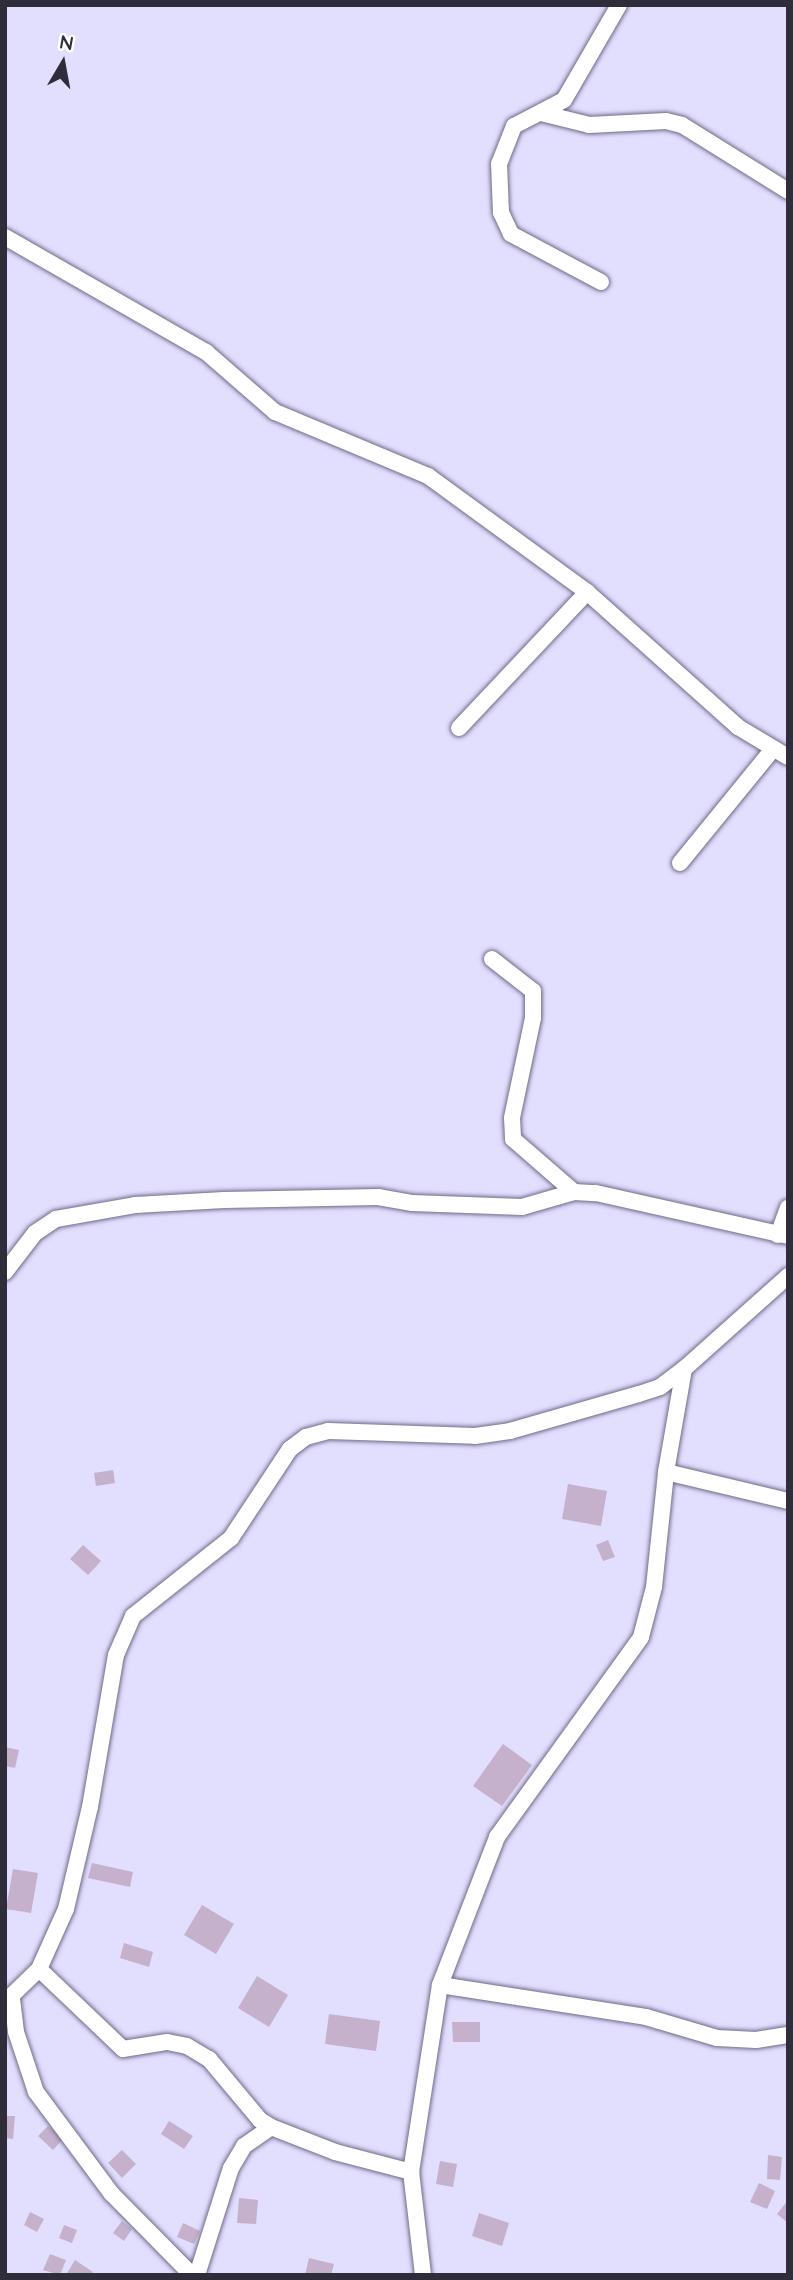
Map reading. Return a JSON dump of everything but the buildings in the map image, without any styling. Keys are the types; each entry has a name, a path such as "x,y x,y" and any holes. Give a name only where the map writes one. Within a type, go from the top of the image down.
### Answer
{"street":[{"path":"601,282 511,234 501,212 499,164 514,125 564,100 620,5"},
{"path":"541,113 589,125 666,121 682,125 788,191"},
{"path":"5,237 206,352 275,412 428,477 587,592 738,727 780,753 680,863"},
{"path":"460,728 587,592"},
{"path":"492,959 533,991 533,1018 513,1118 513,1139 574,1192"},
{"path":"5,1272 35,1233 56,1219 135,1205 378,1197 412,1203 522,1207 574,1192 596,1192 783,1235 788,1208"},
{"path":"192,2275 143,2231 111,2193 36,2092 8,2000 39,1969 66,1909 90,1807 116,1655 133,1616 230,1538 290,1449 306,1437 328,1431 475,1436 510,1431 660,1387 684,1369 788,1276"},
{"path":"423,2275 411,2172 440,1985 497,1837 641,1637 654,1587 666,1472 684,1369"},
{"path":"666,1472 788,1501"},
{"path":"39,1969 123,2049 167,2042 200,2052 271,2127 335,2152 411,2172"},
{"path":"440,1985 570,2002 725,2039 788,2035"},
{"path":"197,2275 231,2168 244,2146 271,2127"}]}
